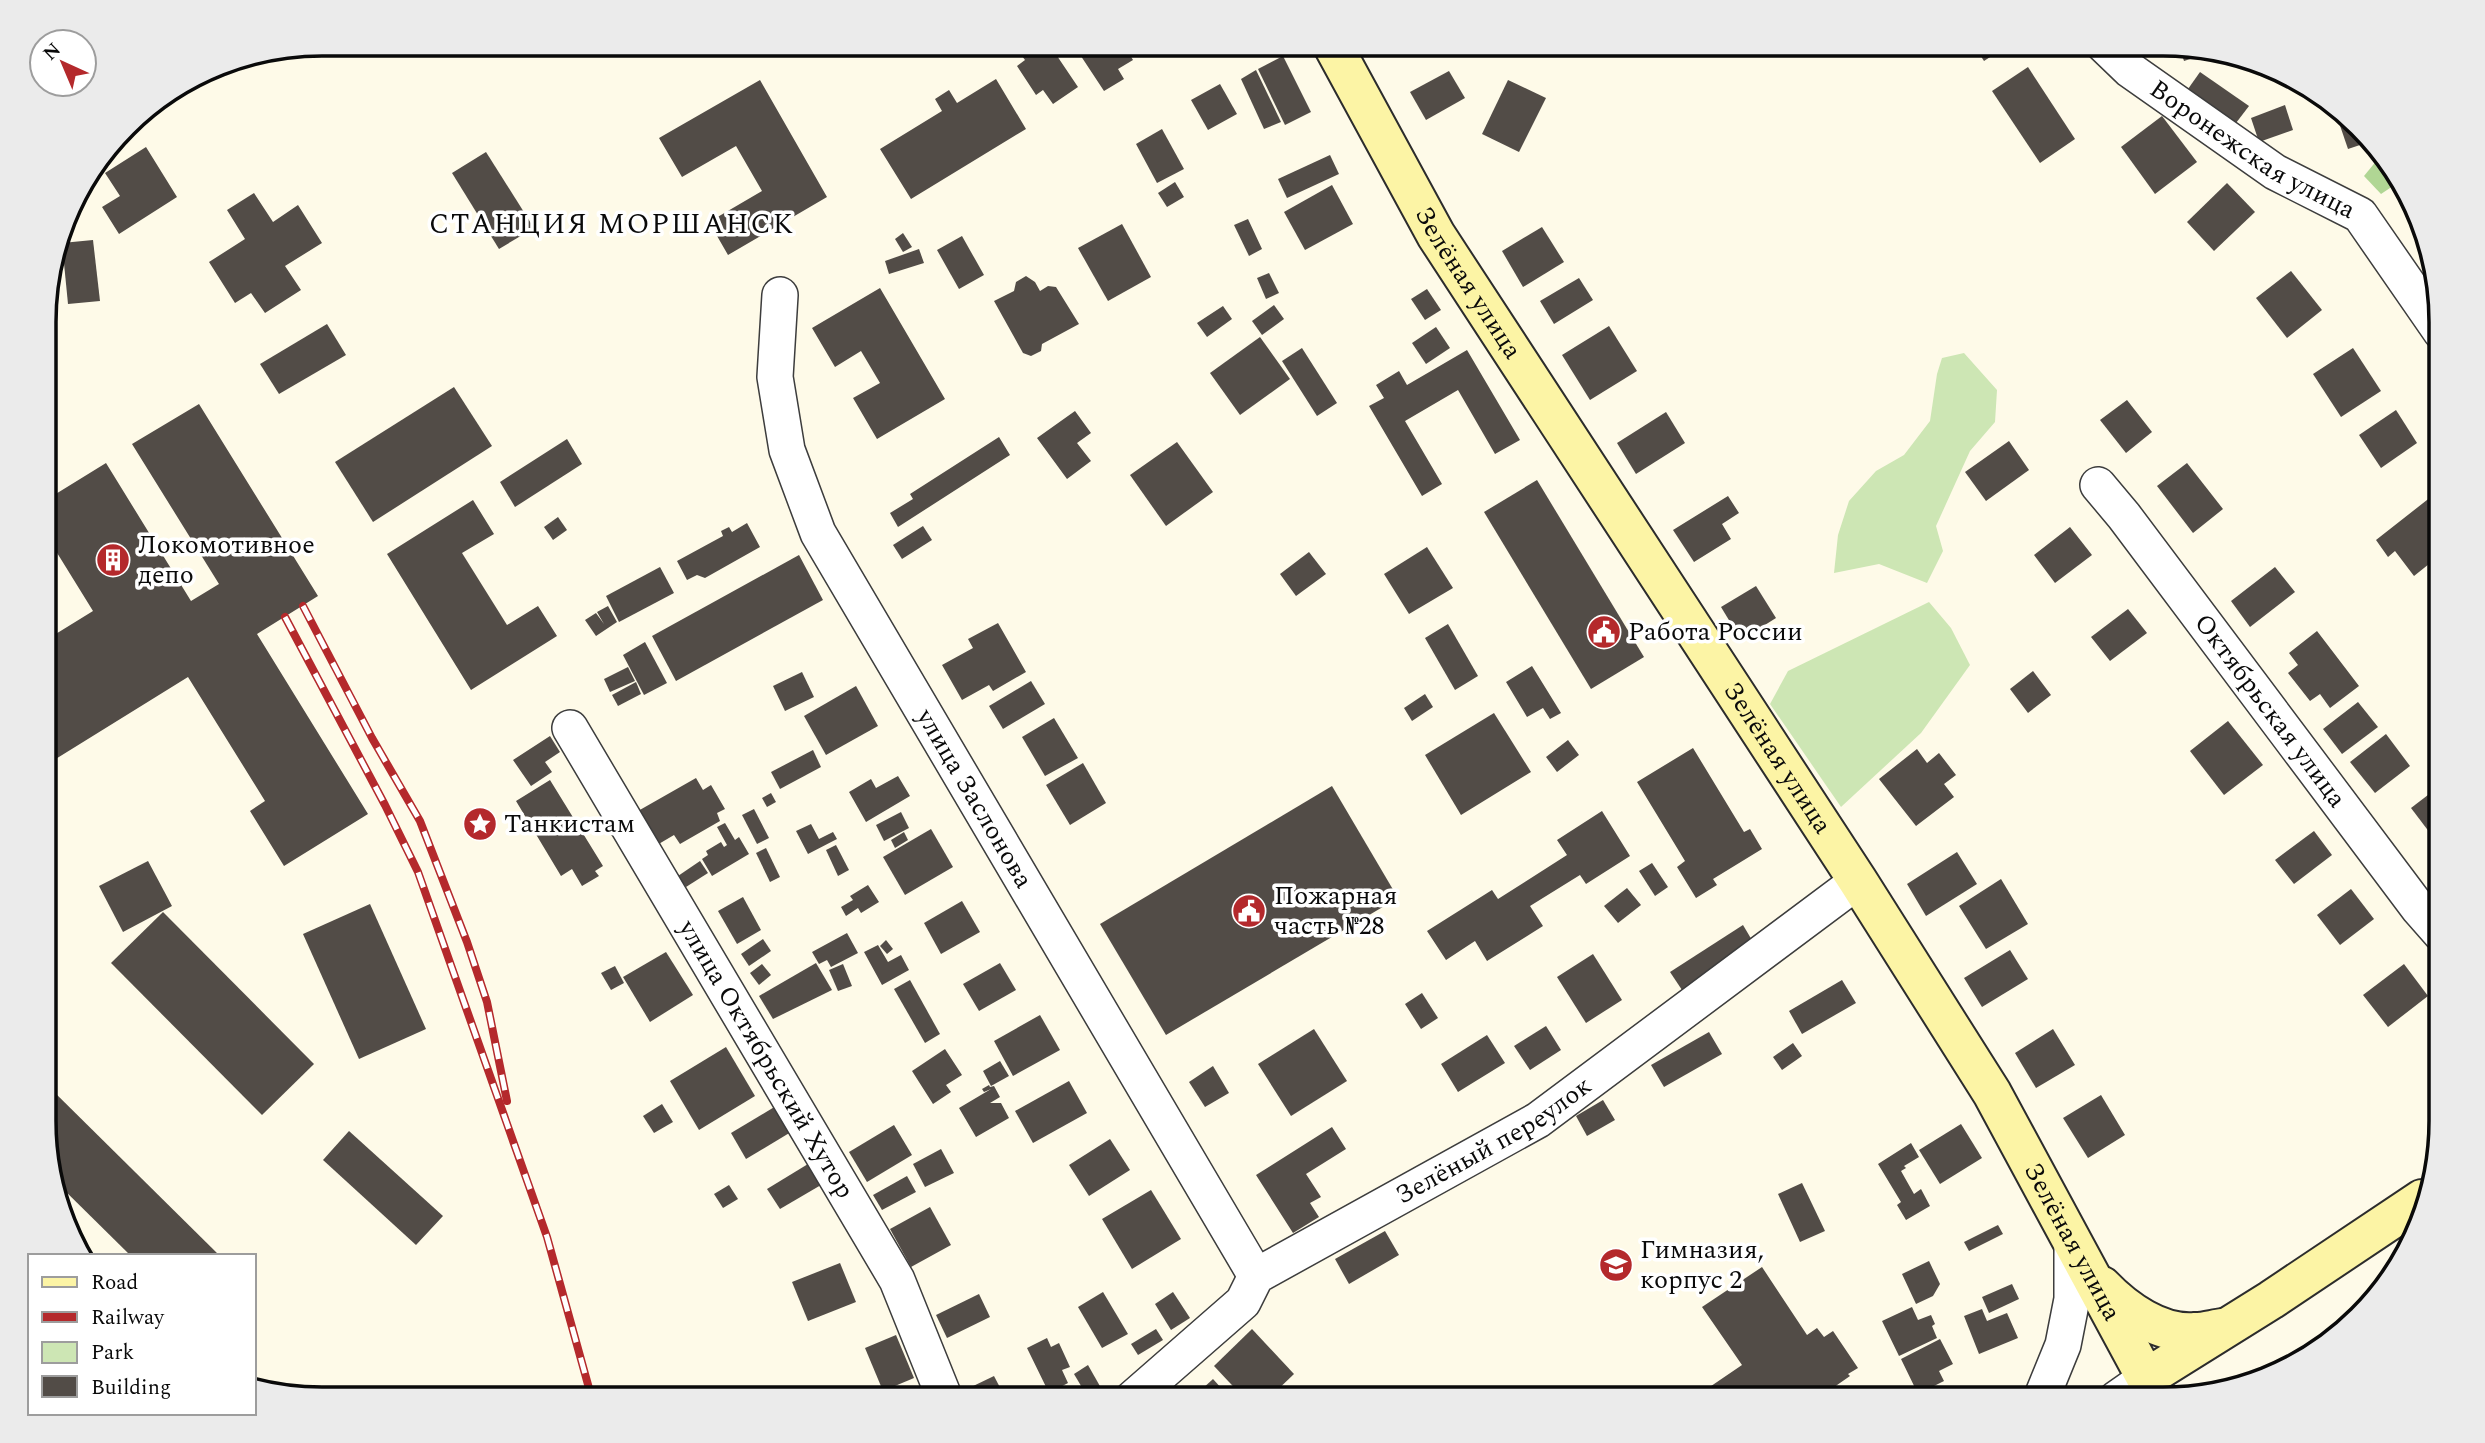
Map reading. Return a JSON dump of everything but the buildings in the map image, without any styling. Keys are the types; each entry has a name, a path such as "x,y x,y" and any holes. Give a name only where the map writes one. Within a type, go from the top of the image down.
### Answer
{"street":[{"name":"Зелёная улица","path":"1339,56 1436,235 1858,881 1992,1093 2080,1256 2131,1387"},
{"name":"Воронежская улица","path":"2116,56 2130,70 2275,172 2360,215 2429,314"},
{"name":"улица Заслонова","path":"780,295 775,377 787,450 818,533 1256,1276"},
{"name":"Октябрьская улица","path":"2098,485 2429,920"},
{"name":"улица Октябрьский Хутор","path":"570,728 897,1280 940,1387"},
{"name":"Зелёный переулок","path":"1256,1276 1538,1120 1858,881"},
{"path":"2133,1387 2415,1205"},
{"path":"2080,1256 2117,1301 2137,1315 2164,1327 2193,1333 2227,1327"},
{"path":"2046,1387 2063,1345 2080,1256"},
{"path":"1146,1387 1244,1302 1256,1276"}],"green space":[{"path":"2375,162 2392,187 2381,194 2364,176"},
{"path":"1964,353 1997,390 1995,422 1970,451 1936,526 1943,551 1927,583 1879,564 1834,573 1838,535 1849,501 1876,471 1904,455 1930,421 1942,358"},
{"path":"1929,602 1951,628 1970,665 1921,733 1841,807 1770,704 1788,671"}],"railway":[{"path":"303,606 372,738 420,821 487,1002 507,1101"},
{"path":"285,617 418,872 547,1237 589,1387"}],"place":[{"name":"Локомотивное депо","path":"113,560"},
{"name":"Работа России","path":"1604,632"},
{"name":"Танкистам","path":"480,824"},
{"name":"Пожарная часть №28","path":"1249,911"},
{"name":"Гимназия, корпус 2","path":"1616,1265"}],"district":[{"name":"СТАНЦИЯ МОРШАНСК","path":"612,224"}]}
